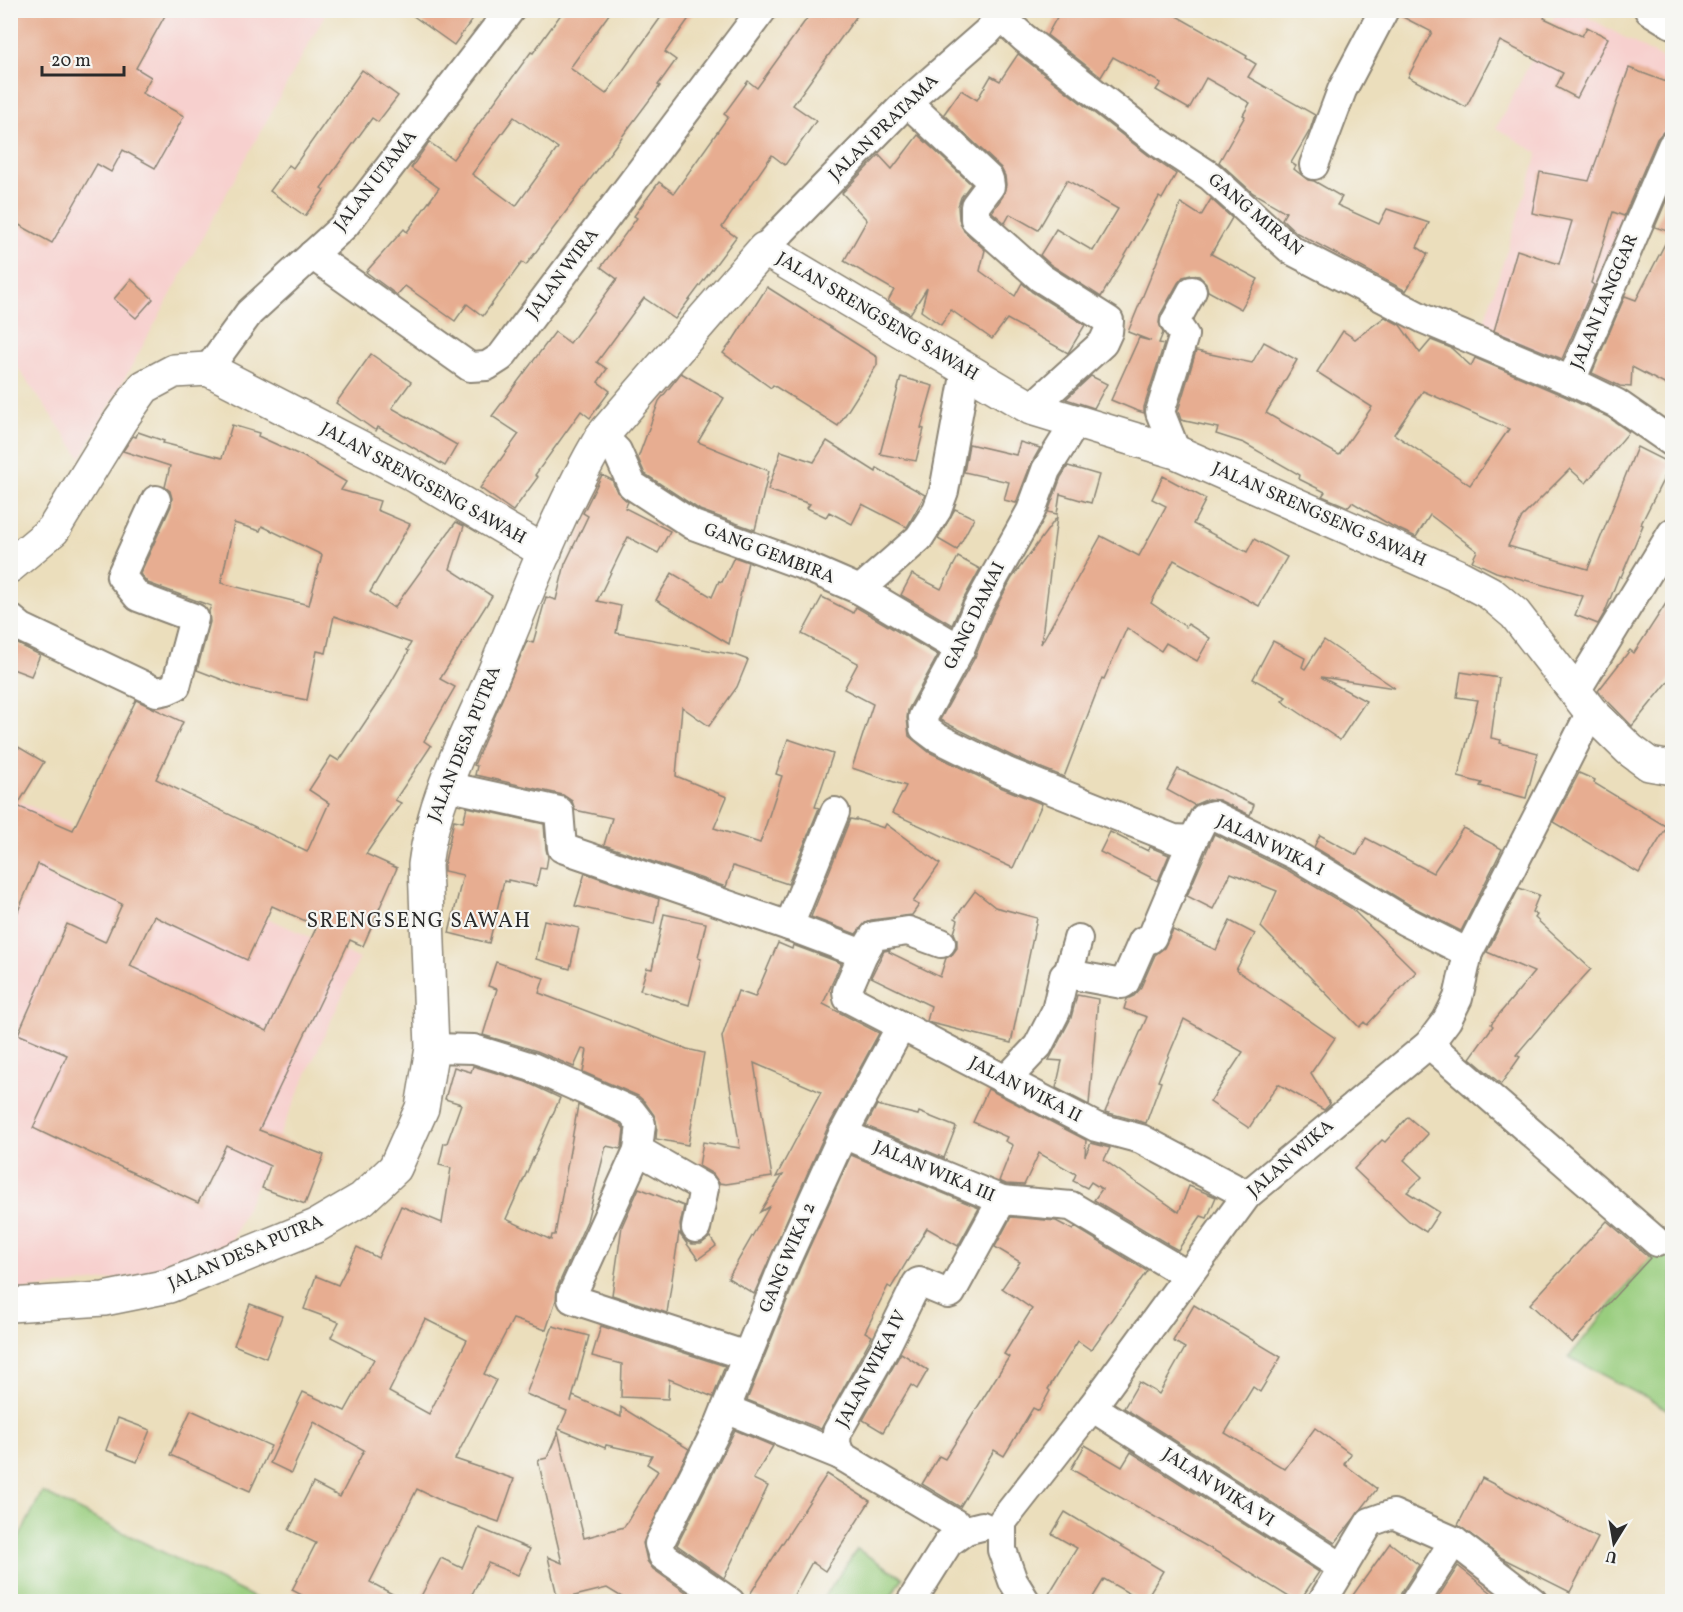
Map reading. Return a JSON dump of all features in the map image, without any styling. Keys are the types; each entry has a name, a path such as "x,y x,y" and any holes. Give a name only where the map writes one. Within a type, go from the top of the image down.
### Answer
{"street":[{"name":"JALAN UTAMA","path":"208,369 249,313 345,225 510,10"},
{"name":"JALAN WIRA","path":"312,255 470,367 487,366 501,357 762,10"},
{"path":"1314,165 1342,90 1384,10"},
{"path":"1649,10 1672,24"},
{"name":"JALAN PRATAMA","path":"764,249 907,102 987,32 1004,14"},
{"name":"GANG MIRAN","path":"1004,14 1024,38 1158,142 1210,176 1291,249 1424,319 1571,381"},
{"path":"907,102 989,179 988,191 975,206 975,219 1041,278 1109,321 1108,332 1103,343 1031,408"},
{"name":"JALAN LANGGAR","path":"1672,146 1571,381 1616,403 1672,442"},
{"name":"JALAN SRENGSENG SAWAH","path":"208,369 414,475 545,552 585,466 602,436 764,249 1031,408 1176,452 1456,575 1491,593 1515,614 1583,702 1630,750 1649,764 1672,768"},
{"path":"1176,452 1160,412 1184,335 1175,322 1192,291"},
{"path":"10,566 53,530 120,421 144,387 174,371 208,369"},
{"path":"861,590 919,538 937,510 944,491 966,370"},
{"name":"GANG DAMAI","path":"1007,772 936,737 924,728 923,717 960,648 977,608 1031,511 1046,470 1076,422"},
{"name":"GANG GEMBIRA","path":"602,436 616,451 632,485 693,525 800,564 861,590 960,648"},
{"path":"10,618 22,628 157,692 176,686 194,618 138,597 121,576 156,500"},
{"path":"1583,702 1672,533"},
{"name":"JALAN DESA PUTRA","path":"10,1305 104,1299 169,1286 316,1226 362,1199 396,1168 422,1108 432,1048 425,865 428,836 446,786 545,552"},
{"name":"JALAN WIKA","path":"1002,1521 1092,1407 1247,1195 1439,1053 1447,1020 1458,998 1468,953 1583,702"},
{"name":"JALAN WIKA I","path":"1007,772 1174,839 1193,840 1204,818 1213,815 1297,856 1405,921 1468,953"},
{"path":"446,786 559,811 562,848 864,954 874,936 908,931 941,943"},
{"path":"789,926 835,812"},
{"path":"1068,974 1122,984 1125,982 1143,940 1152,937 1193,840"},
{"path":"1006,1080 1038,1046 1056,1011 1063,978 1068,974 1078,939"},
{"name":"JALAN WIKA II","path":"864,954 846,996 1096,1127 1141,1139 1247,1195"},
{"name":"GANG WIKA 2","path":"730,1602 663,1556 659,1544 726,1409 784,1262 843,1134 901,1026"},
{"path":"432,1048 474,1049 532,1067 631,1111 641,1124 638,1150 572,1299 747,1356"},
{"path":"1439,1053 1657,1242"},
{"name":"JALAN WIKA III","path":"843,1134 1002,1200 1071,1206 1187,1275"},
{"path":"638,1150 704,1188 696,1228"},
{"name":"JALAN WIKA IV","path":"966,1530 840,1455 836,1443 837,1432 885,1348 917,1283 948,1294 951,1293 1002,1200"},
{"name":"JALAN WIKA VI","path":"1092,1407 1343,1568"},
{"path":"726,1409 840,1455"},
{"path":"1322,1602 1370,1522 1393,1514 1454,1541 1533,1602"},
{"path":"911,1602 948,1543 966,1530 1002,1521 1002,1551 1013,1581 1026,1602"},
{"path":"1415,1602 1454,1541"}],"shaded area":[{"path":"10,11 327,11 81,458 11,358"},
{"path":"1557,11 1577,11 1672,64 1672,124 1635,222 1568,375 1479,338 1538,153 1496,128"},
{"path":"14,799 71,824 48,875 104,900 125,854 359,959 220,1266 11,1292 10,806"}],"green space":[{"path":"1672,1230 1672,1412 1569,1357"},
{"path":"42,1492 261,1601 11,1601 11,1554"},
{"path":"857,1549 903,1578 888,1601 822,1601"}],"building":[{"path":"10,10 168,10 136,68 151,77 142,93 184,116 155,168 123,150 111,172 97,164 52,243 10,220"},
{"path":"405,10 479,10 454,45"},
{"path":"564,10 612,10 570,68 606,94 666,10 695,10 665,52 676,60 658,85 660,86 526,265 522,262 483,316 467,304 455,321 405,286 397,295 366,272 404,229 407,232 439,188 411,168 429,142 453,159 531,52 533,53","holes":["514,117 558,148 516,206 472,174"]},
{"path":"813,10 861,10 793,105 816,121 785,165 772,155 722,227 736,237 675,319 644,298 597,362 607,369 598,382 610,391 590,418 581,411 535,475 538,477 513,511 480,488 519,434 492,416 555,332 570,343 617,279 601,267 637,218 634,216 659,182 674,193 728,117 724,114 748,81 757,88"},
{"path":"1061,10 1166,10 1247,56 1246,58 1256,64 1248,77 1315,115 1310,130 1291,163 1296,166 1294,169 1308,180 1342,197 1337,205 1379,224 1387,209 1429,223 1417,247 1428,254 1406,291 1297,233 1282,219 1286,212 1253,193 1219,162 1250,103 1206,78 1189,109 1156,90 1161,83 1113,57 1101,77 1047,35"},
{"path":"1400,10 1547,10 1544,18 1582,36 1587,27 1608,38 1577,98 1556,87 1563,73 1500,41 1466,107 1408,77 1432,32 1399,15"},
{"path":"1018,54 1148,155 1176,174 1162,199 1159,197 1101,297 1051,265 1040,255 1056,229 1093,251 1118,209 1067,180 1038,230 1010,214 1005,223 992,212 1003,196 1006,185 1001,168 944,114 961,90 977,100 991,76 1000,81"},
{"path":"1629,68 1672,84 1672,130 1663,132 1657,139 1624,216 1613,212 1591,283 1594,285 1562,359 1494,331 1517,250 1559,264 1572,221 1532,213 1540,172 1589,181"},
{"path":"362,70 398,96 378,122 372,118 321,188 324,190 305,216 270,191 289,165 293,168"},
{"path":"918,135 971,184 961,197 958,206 959,219 964,231 985,250 980,271 1015,296 1022,283 1032,292 1085,325 1068,353 1007,319 992,339 951,310 941,325 921,311 927,288 910,314 888,301 894,290 844,261 867,220 842,193 879,155 892,169"},
{"path":"1672,187 1672,388 1632,367 1631,387 1620,386 1592,373 1625,296 1636,300 1671,232 1655,227"},
{"path":"1211,199 1232,218 1211,254 1258,279 1241,309 1208,291 1206,283 1199,276 1183,277 1160,315 1159,323 1163,333 1159,343 1164,344 1144,413 1111,400 1139,338 1151,341 1128,332 1181,203 1201,216"},
{"path":"131,279 153,299 136,318 114,299"},
{"path":"767,287 877,357 877,365 838,426 773,385 771,388 723,353"},
{"path":"1385,317 1400,325 1420,353 1431,340 1451,348 1471,366 1475,358 1608,417 1629,432 1586,483 1570,469 1522,517 1508,546 1588,569 1637,447 1671,464 1641,524 1643,525 1621,577 1619,576 1598,624 1575,615 1583,596 1496,572 1472,561 1477,551 1430,515 1416,537 1392,526 1352,502 1348,507 1322,496 1325,492 1299,479 1300,475 1244,443 1216,434 1218,428 1181,420 1178,411 1196,351 1252,363 1264,342 1297,360 1266,413 1339,455 1372,407 1317,372 1343,331 1355,339","holes":["1423,391 1509,429 1470,485 1394,434"]},
{"path":"371,354 411,382 392,408 457,445 445,466 378,427 376,431 336,403"},
{"path":"681,373 724,398 698,442 769,471 755,530 700,510 645,474 638,458 659,401"},
{"path":"1091,376 1107,384 1094,408 1066,399"},
{"path":"901,377 933,386 921,428 924,429 916,461 880,454"},
{"path":"232,425 259,433 258,436 304,457 346,482 341,490 380,501 377,510 410,524 370,592 394,608 456,522 464,526 450,569 492,596 440,679 455,687 424,741 431,746 395,800 401,803 366,854 397,868 363,946 350,940 259,1130 324,1155 305,1204 262,1188 270,1166 226,1145 198,1203 33,1128 67,1055 18,1034 67,924 105,942 122,904 38,864 10,930 10,742 44,762 17,806 73,830 136,700 183,722 156,779 307,852 329,803 309,790 331,756 339,761 386,691 409,651 407,650 411,643 334,616 326,653 317,651 307,700 241,687 197,670 210,622 211,606 148,583 140,574 171,506 170,491 165,487 170,466 123,451 138,432 164,441 163,443 222,458","holes":["234,523 260,531 262,526 322,555 309,605 221,583","272,906 317,926 267,1031 130,966 154,916 247,960"]},
{"path":"827,441 876,472 877,468 925,495 907,527 862,504 852,524 829,512 826,517 807,508 810,504 768,490 781,451 814,462"},
{"path":"1020,442 1040,448 1031,464 1016,503 1004,500 1009,482 964,472 969,444 1016,455"},
{"path":"1068,466 1099,475 1091,503 1060,494 1057,514 1048,512 1061,477"},
{"path":"602,475 612,480 617,492 628,502 625,508 670,531 658,553 628,537 597,601 621,606 616,633 735,655 748,660 737,687 709,726 682,707 676,776 727,797 714,828 760,843 782,776 776,774 788,739 833,754 815,807 819,808 788,884 733,866 726,887 604,845 612,818 575,810 572,801 563,795 475,775 477,766 474,765 527,641 533,643 546,597 556,600 565,564 588,516 583,513"},
{"path":"1163,476 1206,499 1193,524 1247,552 1254,539 1287,557 1259,606 1174,560 1151,603 1186,627 1188,624 1210,638 1197,661 1166,643 1161,651 1127,628 1104,679 1102,678 1064,777 1014,757 940,720 975,657 992,615 1012,578 1057,517 1041,644 1101,536 1139,556 1166,506 1152,499"},
{"path":"955,509 974,518 957,550 938,539"},
{"path":"734,557 748,562 729,644 656,600 672,573 712,597"},
{"path":"958,557 980,569 952,625 901,595 912,574 941,589"},
{"path":"1672,594 1672,677 1632,726 1598,691 1630,650 1634,653"},
{"path":"822,597 853,613 856,607 938,655 908,710 909,736 929,752 1000,787 1042,804 1013,868 892,813 906,786 852,768 873,704 844,689 858,663 802,634"},
{"path":"10,640 40,655 31,676 10,668"},
{"path":"1324,640 1395,688 1321,677 1366,701 1340,740 1282,701 1286,697 1253,679 1273,641 1305,658 1302,667 1305,669"},
{"path":"1461,672 1499,678 1491,738 1501,740 1500,743 1538,753 1526,798 1480,786 1482,783 1458,777 1478,700 1457,697"},
{"path":"1178,769 1254,805 1250,815 1219,800 1208,799 1194,805 1167,790"},
{"path":"1579,773 1595,780 1594,783 1667,827 1639,873 1553,822"},
{"path":"467,807 544,824 548,857 546,869 540,868 536,886 504,881 489,943 449,933 463,875 444,871 444,866 454,820 463,822"},
{"path":"850,819 884,828 886,824 940,864 913,902 919,905 912,915 871,920 865,923 856,934 811,917"},
{"path":"1463,828 1502,849 1461,931 1413,907 1314,847 1320,835 1357,855 1366,838 1433,873"},
{"path":"1110,832 1148,851 1150,847 1169,855 1158,881 1100,852"},
{"path":"1214,834 1289,871 1351,908 1416,972 1367,1025 1364,1022 1359,1027 1261,927 1277,891 1231,873 1213,909 1187,896"},
{"path":"585,873 659,899 654,924 575,906"},
{"path":"1519,888 1539,895 1532,912 1537,915 1535,918 1591,969 1516,1055 1520,1057 1501,1084 1470,1058 1493,1026 1491,1024 1534,972 1487,952"},
{"path":"975,891 995,907 1037,918 1011,1043 931,1023 927,1021 931,1006 871,977 884,951 890,950 889,952 940,977 946,958 952,955 957,948 954,933 958,920 955,918"},
{"path":"664,914 706,923 698,958 701,959 689,1005 640,990 647,968 652,969"},
{"path":"544,920 579,928 570,969 536,959"},
{"path":"1230,921 1255,934 1236,970 1335,1038 1311,1073 1330,1104 1324,1110 1278,1084 1249,1128 1210,1102 1243,1052 1184,1019 1158,1081 1161,1082 1146,1123 1105,1112 1147,1017 1124,1009 1127,999 1134,996 1140,989 1155,955 1164,948 1173,930 1216,950"},
{"path":"778,943 792,949 793,945 841,963 823,1004 879,1033 828,1127 754,1294 728,1278 769,1207 760,1212 783,1175 776,1177 821,1092 754,1063 772,1177 719,1183 713,1174 699,1166 703,1142 740,1148 722,1037 738,991 755,997"},
{"path":"496,962 544,978 539,993 687,1049 704,1053 688,1145 656,1139 657,1126 654,1115 644,1101 638,1096 583,1072 587,1050 582,1049 574,1067 537,1051 483,1035 497,989 488,986"},
{"path":"1077,995 1098,999 1089,1105 1056,1088 1062,1061 1049,1060 1071,1018"},
{"path":"473,1066 526,1082 560,1098 506,1219 551,1240 552,1235 555,1235 578,1105 620,1124 624,1129 622,1146 620,1149 606,1146 587,1221 557,1288 556,1300 546,1330 513,1319 484,1374 496,1380 455,1459 514,1479 499,1522 448,1504 417,1489 370,1582 407,1602 315,1602 292,1590 316,1543 289,1530 313,1483 340,1497 364,1450 314,1422 291,1473 270,1463 303,1392 345,1411 374,1359 331,1337 339,1322 304,1309 316,1276 338,1285 357,1247 378,1258 401,1206 442,1223 451,1168 439,1165 444,1143 447,1143 461,1104 445,1099 454,1067 471,1072","holes":["425,1319 467,1340 429,1414 389,1392"]},
{"path":"988,1089 1086,1140 1085,1156 1091,1143 1110,1148 1104,1160 1179,1212 1189,1186 1216,1197 1207,1218 1201,1216 1178,1250 1094,1200 1102,1189 1091,1182 1087,1188 1073,1181 1076,1174 1039,1153 1024,1185 1006,1184 999,1181 1013,1145 1005,1141 1007,1137 973,1122"},
{"path":"877,1105 918,1115 919,1112 956,1127 944,1158 866,1126"},
{"path":"1408,1117 1428,1134 1404,1160 1422,1177 1407,1192 1439,1212 1426,1232 1409,1221 1354,1169 1382,1140 1385,1142"},
{"path":"851,1155 979,1208 958,1246 927,1228 891,1288 888,1286 865,1332 872,1336 821,1429 747,1400 800,1268"},
{"path":"639,1188 684,1206 680,1225 681,1234 686,1241 701,1244 710,1237 716,1246 698,1259 679,1233 667,1313 612,1295 622,1226"},
{"path":"1011,1217 1056,1221 1073,1230 1075,1227 1147,1271 1091,1350 1078,1341 1048,1389 1050,1391 1039,1411 1033,1408 1004,1456 994,1450 960,1507 922,1484 939,1456 945,1459 1009,1357 1004,1354 1032,1309 1002,1288 1020,1262 995,1247"},
{"path":"1607,1221 1650,1258 1572,1343 1530,1304"},
{"path":"250,1304 282,1316 266,1358 234,1345"},
{"path":"1194,1305 1281,1357 1260,1392 1253,1387 1225,1433 1285,1469 1315,1428 1351,1454 1344,1464 1377,1489 1335,1543 1124,1408 1139,1382 1159,1394 1185,1348 1173,1341"},
{"path":"553,1326 589,1336 571,1402 573,1396 621,1417 621,1407 689,1449 643,1543 647,1561 653,1569 700,1602 630,1602 607,1588 558,1600 548,1557 562,1563 538,1460 547,1458 558,1432 584,1538 624,1527 658,1471 647,1464 652,1455 606,1445 605,1448 559,1429 567,1411 526,1394"},
{"path":"601,1326 725,1366 713,1397 669,1379 668,1399 621,1397 622,1364 592,1356"},
{"path":"901,1353 928,1370 917,1389 911,1385 883,1432 863,1420"},
{"path":"191,1410 271,1446 250,1491 170,1455"},
{"path":"118,1418 150,1430 137,1462 106,1450"},
{"path":"735,1430 773,1446 753,1479 768,1486 724,1578 677,1545"},
{"path":"1085,1445 1122,1467 1131,1452 1319,1572 1297,1602 1220,1554 1071,1469"},
{"path":"827,1474 870,1501 825,1571 812,1562 790,1602 762,1602 750,1594"},
{"path":"1482,1478 1598,1538 1570,1592 1502,1558 1458,1525"},
{"path":"1065,1512 1163,1571 1144,1602 1104,1579 1090,1602 1044,1602 1077,1548 1052,1534"},
{"path":"479,1528 530,1549 518,1575 488,1563 468,1602 418,1602 441,1558 462,1568"},
{"path":"1390,1543 1419,1565 1401,1593 1399,1602 1348,1602"},
{"path":"1458,1566 1503,1602 1435,1602"}],"district":[{"name":"SRENGSENG SAWAH","path":"419,921"}]}
